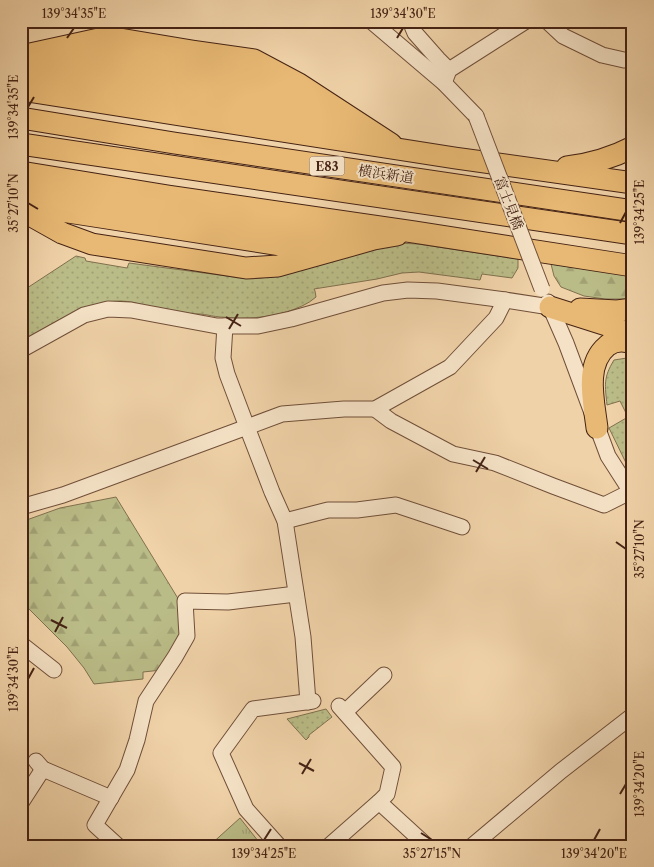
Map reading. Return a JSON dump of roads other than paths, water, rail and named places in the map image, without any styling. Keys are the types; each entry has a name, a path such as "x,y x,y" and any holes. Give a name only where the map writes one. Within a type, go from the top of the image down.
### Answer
{"highway":[{"path":"21,57 108,37 254,60 299,84 397,148"},
{"path":"21,57 333,105"},
{"path":"21,74 368,129"},
{"path":"21,90 455,158 633,183"},
{"name":"横浜新道","path":"21,118 633,211"},
{"name":"横浜新道","path":"21,144 633,234"},
{"path":"527,168 582,165 610,158 633,147"},
{"path":"21,172 633,266"},
{"path":"21,188 365,241"},
{"path":"21,205 327,252"},
{"path":"21,210 62,233 92,244 246,268 278,266 365,241 414,232"},
{"path":"546,298 628,313"},
{"path":"546,298 616,328 633,338"},
{"path":"597,428 592,382 594,364 598,356 609,344 617,341 633,343"}],"street":[{"path":"371,21 447,77"},
{"path":"410,21 415,33 438,59 447,77"},
{"path":"447,77 526,21"},
{"path":"547,21 564,36 602,55 633,60"},
{"name":"富士見橋","path":"447,77 476,116 546,298 566,343 608,456 632,494"},
{"path":"21,350 84,315 108,309 131,310 217,326 258,326 291,319 376,295 408,290 505,300 546,298"},
{"path":"21,507 62,495 282,414 344,409 375,409 450,367 496,318 505,300"},
{"path":"225,326 223,358 227,374 285,521 303,637 310,701 253,709 221,753 246,809 279,846"},
{"path":"375,409 391,421 453,454 495,463 604,505 632,494"},
{"path":"285,521 328,510 357,510 396,505 462,527"},
{"path":"118,846 95,825 128,770 146,701 187,636 185,601 228,602 296,594"},
{"path":"21,644 54,670"},
{"path":"330,846 387,794 393,766 342,709 384,675"},
{"path":"472,846 561,771 632,716"},
{"path":"22,800 40,765 111,798"},
{"path":"380,802 427,846"}]}
